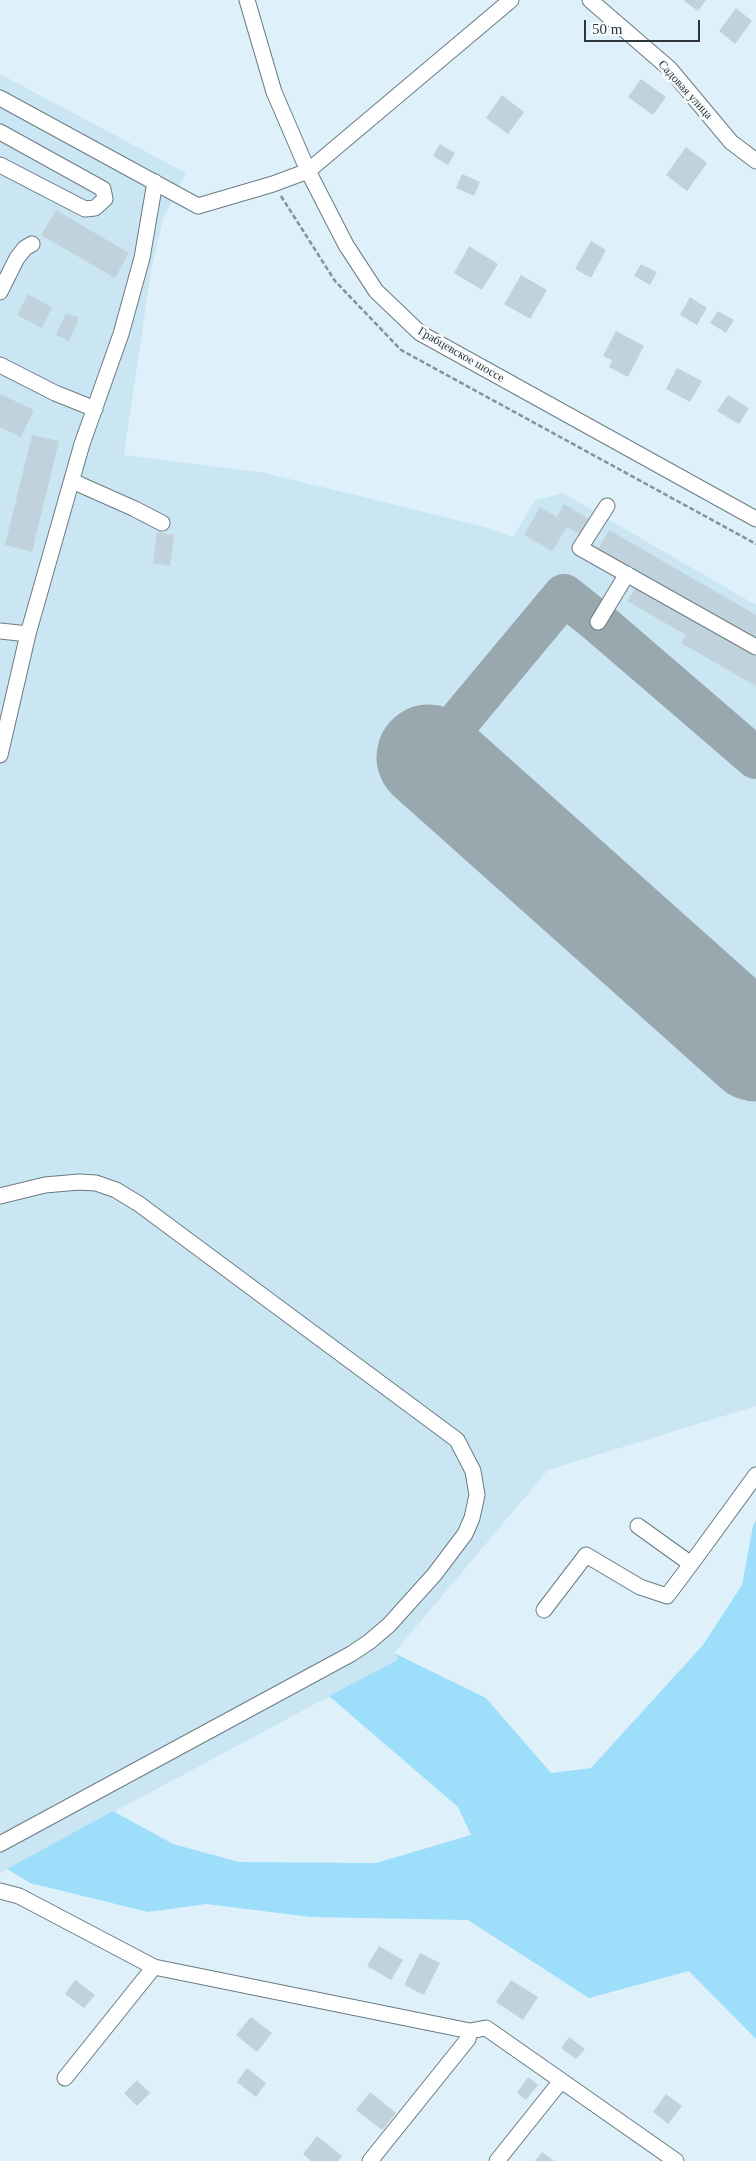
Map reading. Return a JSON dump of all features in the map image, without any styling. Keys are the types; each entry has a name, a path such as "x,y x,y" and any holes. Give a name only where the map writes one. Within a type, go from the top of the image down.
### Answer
{"street":[{"name":"Грабцевское шоссе","path":"247,0 274,92 308,171 346,245 376,291 420,333 756,519"},
{"path":"0,98 198,206 273,184 308,171 511,0"},
{"name":"Садовая улица","path":"590,0 670,69 731,142 756,161"},
{"path":"0,132 103,189 105,199 95,208 85,209 0,165"},
{"path":"0,755 28,634 72,481 121,334 142,258 155,182"},
{"path":"0,292 17,258 24,248 32,244"},
{"path":"0,365 55,393 95,409"},
{"path":"72,481 135,508 162,523"},
{"path":"607,506 580,548 756,647"},
{"path":"598,622 627,574"},
{"path":"0,631 28,634"},
{"path":"0,1196 45,1185 79,1182 96,1183 116,1190 139,1204 458,1440 473,1471 477,1495 472,1518 465,1534 434,1576 389,1625 369,1642 351,1654 0,1844"},
{"path":"544,1610 586,1555 640,1587 667,1596 756,1475"},
{"path":"638,1526 691,1564"},
{"path":"0,1891 19,1896 154,1966 470,2031 486,2028 676,2161"},
{"path":"65,2078 154,1966"},
{"path":"370,2161 468,2039 470,2031"},
{"path":"497,2161 561,2081"}],"shaded area":[{"path":"0,74 186,173 163,219 151,271 124,455 265,473 485,527 513,537 535,500 563,493 756,605 756,1406 548,1470 394,1653 399,1659 0,1873"},
{"path":"756,1520 756,2039 689,1971 589,1998 468,1920 311,1917 206,1904 148,1912 30,1883 7,1869 113,1811 173,1844 239,1862 376,1863 471,1835 458,1807 329,1696 399,1659 394,1653 486,1698 551,1773 591,1768 703,1645 742,1585 753,1526"}],"building":[{"path":"683,0 706,0 698,11"},
{"path":"736,8 752,21 735,44 719,31"},
{"path":"641,79 666,97 653,115 628,97"},
{"path":"502,95 524,112 508,134 486,118"},
{"path":"440,144 455,153 448,165 433,156"},
{"path":"686,147 707,163 687,191 666,175"},
{"path":"462,174 480,182 474,196 456,188"},
{"path":"56,210 129,253 115,278 41,235"},
{"path":"591,241 606,250 591,278 575,269"},
{"path":"469,246 498,264 482,290 454,273"},
{"path":"641,264 657,272 650,285 634,276"},
{"path":"521,275 547,290 530,319 504,304"},
{"path":"28,294 52,307 42,328 17,315"},
{"path":"690,297 707,308 697,325 680,315"},
{"path":"718,311 734,320 726,333 710,323"},
{"path":"66,313 79,318 69,341 56,335"},
{"path":"616,331 644,346 628,377 609,367 612,360 603,356"},
{"path":"677,368 702,381 690,402 666,389"},
{"path":"0,394 34,410 21,437 0,427"},
{"path":"728,395 749,408 739,424 717,411"},
{"path":"32,435 59,441 32,552 5,545"},
{"path":"564,504 593,521 584,537 567,527 552,551 524,535 540,507 557,517"},
{"path":"609,530 756,615 756,640 598,549"},
{"path":"157,532 174,535 170,566 153,563"},
{"path":"636,587 756,656 756,686 681,643 686,635 627,601"},
{"path":"379,1946 403,1960 391,1980 367,1966"},
{"path":"420,1953 440,1963 424,1995 404,1985"},
{"path":"75,1980 95,1995 84,2008 65,1994"},
{"path":"511,1980 538,1997 523,2020 496,2002"},
{"path":"251,2017 272,2033 257,2052 236,2035"},
{"path":"569,2037 585,2049 576,2059 561,2048"},
{"path":"247,2068 266,2083 256,2097 237,2082"},
{"path":"528,2077 538,2085 526,2100 517,2093"},
{"path":"137,2080 150,2093 137,2106 124,2093"},
{"path":"370,2092 396,2113 382,2130 356,2110"},
{"path":"666,2094 682,2106 668,2124 653,2112"},
{"path":"317,2136 342,2156 338,2161 311,2161 303,2154"},
{"path":"542,2152 554,2161 535,2161"}],"taxiway":[{"path":"429,757 564,595 756,758"}],"runway":[{"path":"429,757 756,1049"}]}
